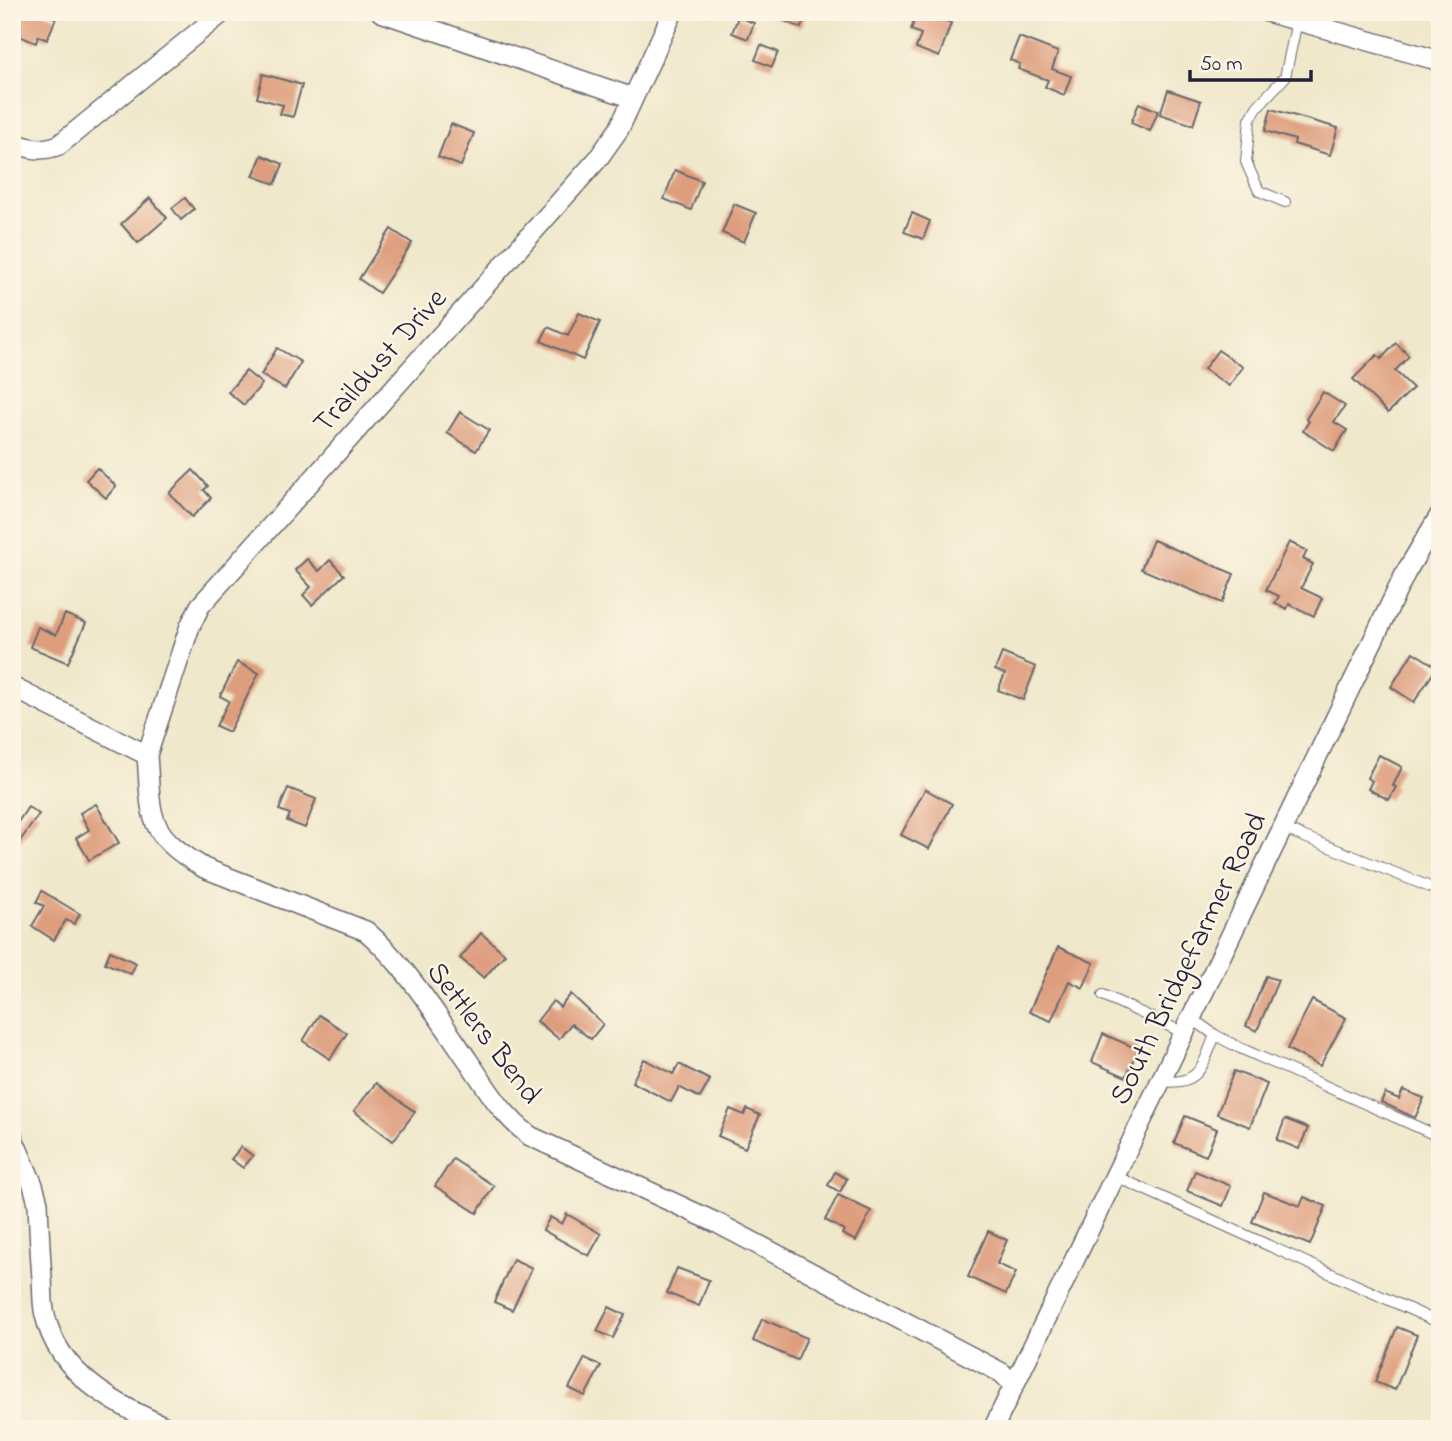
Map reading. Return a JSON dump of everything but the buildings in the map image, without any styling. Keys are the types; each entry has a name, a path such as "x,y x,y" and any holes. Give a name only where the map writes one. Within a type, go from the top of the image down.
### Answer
{"street":[{"path":"12,142 34,151 59,145 223,12"},
{"path":"381,12 633,98"},
{"name":"Traildust Drive","path":"147,754 190,626 200,606 597,160 619,129 673,12"},
{"path":"1267,12 1440,61"},
{"name":"South Bridgefarmer Road","path":"993,1429 1406,572 1440,515"},
{"path":"12,687 147,754"},
{"name":"Settlers Bend","path":"147,754 151,807 156,826 168,843 204,869 366,931 387,949 512,1123 530,1136 719,1224 1002,1373 1014,1385"},
{"path":"12,1136 38,1203 44,1314 52,1338 69,1364 93,1388 125,1408 170,1429"}],"lane":[{"path":"1285,202 1259,191 1246,162 1251,120 1257,107 1285,77 1297,21"},
{"path":"1282,828 1414,878 1440,891"},
{"path":"1103,995 1215,1035 1440,1136"},
{"path":"1160,1082 1177,1083 1194,1078 1203,1066 1215,1035"},
{"path":"1115,1176 1440,1323"}]}
